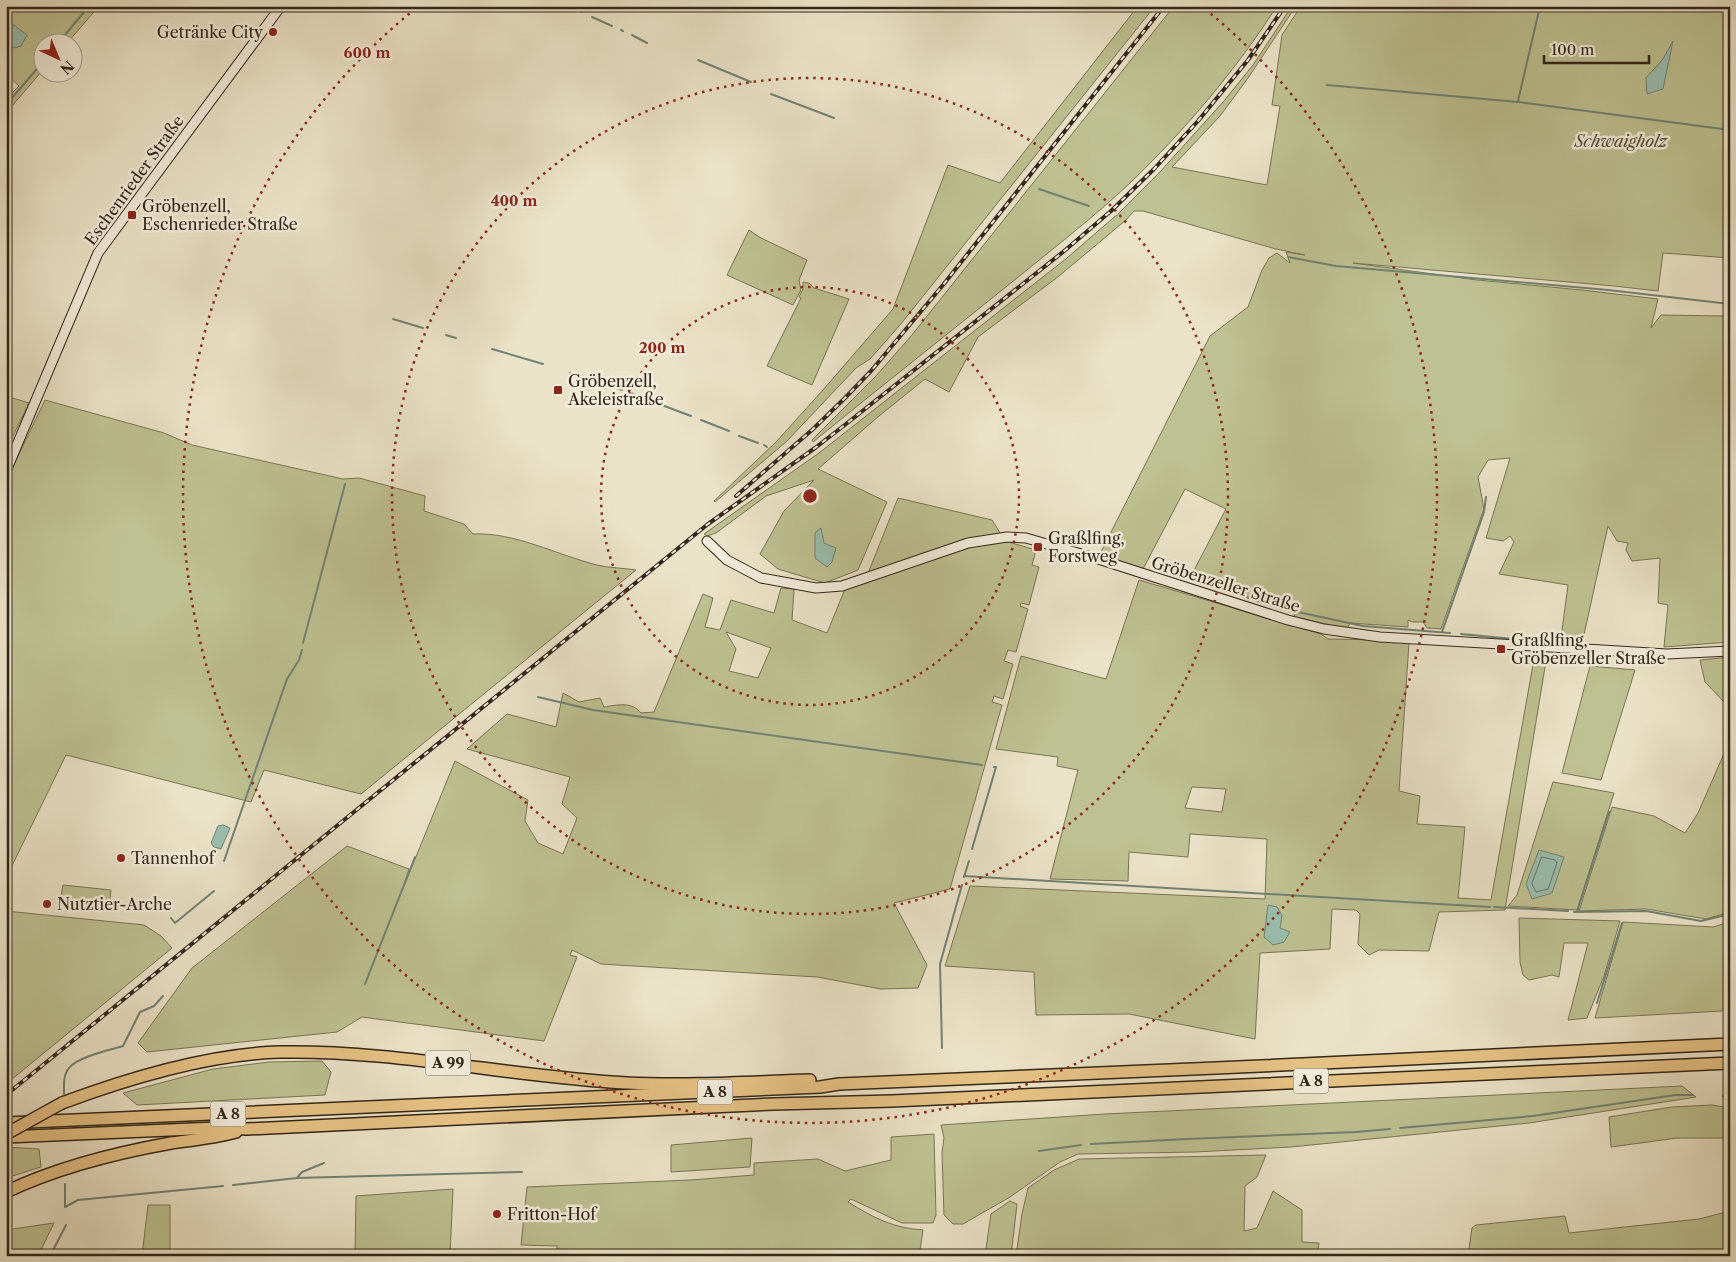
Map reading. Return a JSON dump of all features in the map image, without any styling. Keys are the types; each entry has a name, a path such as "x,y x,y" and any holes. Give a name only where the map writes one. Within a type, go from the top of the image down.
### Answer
{"highway":[{"name":"A 8","path":"6,1123 1730,1044"},
{"name":"A 99","path":"6,1135 62,1103 107,1086 152,1073 238,1056 278,1052 388,1056 627,1083 671,1084 819,1080 838,1084"},
{"name":"A 8","path":"6,1135 216,1128 247,1129 774,1104 892,1101 1730,1063"},
{"path":"6,1192 68,1168 120,1153 172,1143 214,1138 247,1129"}],"street":[{"name":"Eschenrieder Straße","path":"6,471 98,253 281,6"},
{"name":"Gröbenzeller Straße","path":"707,541 727,560 761,578 816,588 842,586 968,543 1007,536 1026,538 1095,558 1288,620 1324,629 1380,637 1667,654 1730,651"}],"green space":[{"path":"6,6 99,6 77,32 32,32 33,82 6,113 6,99 19,86 6,74"},
{"path":"1138,6 1155,6 900,325 870,359 856,368 786,442 715,502 776,442 893,309 948,165 1000,183"},
{"path":"1174,6 1277,6 1209,99 1130,183 1074,232 813,442 812,440 876,376 912,335"},
{"name":"Schwaigholz","path":"1292,6 1296,6 1220,116 1172,167 1267,185 1280,106 1272,105 1282,35 1301,6 1730,6 1730,258 1663,253 1658,291 1353,263 1477,280 1658,299 1651,328 1661,315 1725,316 1730,320 1730,642 1664,647 1668,605 1658,603 1660,558 1632,561 1626,550 1628,543 1617,541 1608,526 1583,639 1561,638 1568,585 1499,574 1514,542 1510,536 1503,541 1486,538 1510,458 1488,460 1478,477 1484,509 1441,629 1427,628 1423,622 1408,620 1408,627 1350,623 1347,629 1295,617 1293,611 1190,578 1226,509 1185,489 1143,569 1102,555 1101,552 1210,336 1248,307 1262,270 1269,258 1277,253 1290,263 1286,252 1305,255 1276,249 1143,211 1134,211 1126,220 1059,276 978,337 949,392 925,379 818,469 887,502 858,570 825,583 778,569 760,554 784,511 814,480 766,496 716,533 707,536 704,534 819,453 1067,258 1119,213 1159,173 1224,101 1253,65"},
{"path":"749,230 759,237 807,260 799,280 801,290 793,305 727,275"},
{"path":"803,282 809,283 814,288 849,299 812,385 767,366 801,298 799,297 803,289"},
{"path":"6,396 29,403 6,450"},
{"path":"45,400 164,433 192,445 343,479 359,478 425,496 424,511 464,524 473,534 489,534 520,540 597,565 636,570 361,794 264,770 251,802 66,755 6,878 6,481"},
{"path":"898,498 992,520 1005,541 1036,550 1032,565 1039,567 1029,605 1021,603 1020,606 1028,609 1016,652 1008,650 1004,661 1013,664 1003,699 994,696 992,702 1002,705 950,889 894,903 927,965 918,988 881,989 817,977 601,964 572,950 570,955 577,957 544,1041 362,1017 337,1032 147,1052 138,1043 192,968 347,846 409,869 402,891 455,761 528,800 525,821 538,843 563,854 577,818 562,804 570,777 467,749 507,714 556,727 563,693 579,702 600,698 604,707 629,705 641,713 654,712 703,594 713,598 705,627 720,630 731,600 774,613 781,588 794,589 792,620 827,633 845,589 865,581","holes":["726,632 771,648 758,678 729,671 736,649"]},
{"path":"1139,580 1321,634 1328,639 1384,640 1409,643 1399,791 1420,796 1417,824 1465,827 1458,898 1491,900 1534,659 1546,661 1505,910 1439,912 1429,951 1379,950 1369,955 1358,944 1360,914 1356,910 1332,909 1330,949 1260,953 1255,1039 1129,1014 1036,1015 1034,972 945,966 970,886 1265,899 1267,839 1190,834 1188,857 1129,852 1128,881 1050,879 1078,770 1057,766 1058,757 996,749 1021,656 1106,679","holes":["1192,787 1226,789 1222,812 1185,808"]},
{"path":"1730,657 1730,706 1705,682 1700,660"},
{"path":"1590,666 1635,670 1601,780 1562,773"},
{"path":"1730,740 1730,912 1706,919 1646,909 1579,911 1612,807 1654,816 1685,833 1698,813"},
{"path":"1553,782 1614,793 1577,910 1508,906 1517,895"},
{"path":"63,885 111,890 109,909 60,902"},
{"path":"6,911 144,925 161,936 172,948 6,1084"},
{"path":"1519,918 1620,921 1604,976 1587,1018 1568,1020 1588,943 1564,943 1559,977 1552,975 1529,980 1523,975 1520,962"},
{"path":"1623,922 1713,927 1730,922 1730,1001 1722,1011 1595,1018"},
{"path":"322,1061 331,1072 325,1095 137,1105 123,1093 213,1069 269,1062"},
{"path":"1682,1086 1696,1097 1529,1123 1291,1147 1195,1152 1078,1154 1060,1162 1010,1197 963,1224 953,1224 944,1215 942,1153 944,1138 941,1125 1105,1114"},
{"path":"1712,1105 1730,1108 1730,1138 1677,1138 1611,1147 1609,1117 1672,1107"},
{"path":"934,1134 936,1215 933,1223 902,1223 851,1199 848,1202 884,1221 902,1227 923,1230 920,1250 926,1251 926,1256 557,1256 557,1246 521,1245 527,1187 691,1180 754,1175 754,1163 818,1159 845,1171 891,1160 891,1137"},
{"path":"752,1138 750,1167 671,1172 671,1145"},
{"path":"6,1147 39,1149 41,1167 6,1178"},
{"path":"1266,1155 1257,1177 1245,1186 1244,1231 1257,1228 1273,1191 1302,1210 1302,1242 1319,1243 1317,1256 1016,1256 1028,1188 1054,1170 1079,1159"},
{"path":"453,1189 450,1256 355,1256 356,1196"},
{"path":"1010,1201 1017,1204 1011,1256 985,1256 991,1214"},
{"path":"148,1205 170,1205 170,1256 142,1256"},
{"path":"1730,1211 1730,1256 1468,1256 1472,1228 1476,1225 1565,1216 1569,1233 1699,1219"},
{"path":"54,1223 38,1256 6,1256 6,1230"}],"water":[{"path":"10,22 27,35 21,46 14,48 6,42 6,24"},
{"path":"1673,41 1663,89 1647,94 1646,78 1663,59"},
{"path":"821,528 824,543 836,548 832,562 827,567 815,558 815,533"},
{"path":"223,825 230,828 221,849 214,847 211,843 218,826"},
{"path":"1539,850 1564,857 1552,893 1532,899 1526,884"},
{"path":"1268,905 1277,907 1282,915 1280,928 1290,932 1284,942 1273,945 1264,937"}],"waterway":[{"path":"67,32 89,6"},
{"path":"570,6 582,12"},
{"path":"1518,101 1540,6"},
{"path":"592,17 612,26"},
{"path":"632,35 647,43"},
{"path":"698,60 751,82"},
{"path":"6,105 32,75"},
{"path":"1327,85 1518,102 1730,130"},
{"path":"771,94 834,118"},
{"path":"1039,189 1089,206"},
{"path":"1288,257 1336,266 1608,290 1730,304"},
{"path":"393,319 423,328"},
{"path":"446,335 456,338"},
{"path":"492,349 543,364"},
{"path":"570,373 586,378"},
{"path":"592,380 622,390"},
{"path":"629,393 634,394"},
{"path":"638,396 691,416"},
{"path":"701,420 729,431"},
{"path":"739,436 758,443"},
{"path":"303,643 345,484"},
{"path":"1442,632 1484,512 1486,497"},
{"path":"1200,582 1279,608 1363,626 1450,633"},
{"path":"1461,634 1524,640"},
{"path":"224,861 287,679 299,660 302,650"},
{"path":"538,697 593,710 982,765"},
{"path":"972,849 996,767 994,767"},
{"path":"1577,912 1609,812"},
{"path":"365,984 415,857"},
{"path":"964,877 969,861"},
{"path":"964,876 1490,907"},
{"path":"942,1048 940,964 962,885"},
{"path":"171,918 175,923 214,891"},
{"path":"1494,907 1568,911"},
{"path":"1574,912 1646,911 1701,921 1730,914"},
{"path":"1597,1003 1622,923"},
{"path":"64,1094 65,1077 73,1064 86,1057 123,1046 140,1012 154,1006 163,996"},
{"path":"1400,1128 1533,1116 1675,1095 1693,1095"},
{"path":"1723,1096 1730,1096"},
{"path":"1091,1144 1390,1129"},
{"path":"1039,1151 1081,1145"},
{"path":"233,1185 297,1178 302,1172 324,1163"},
{"path":"297,1178 522,1172"},
{"path":"65,1184 65,1207 78,1200 223,1186"},
{"path":"50,1256 66,1225"}],"railway":[{"path":"736,496 812,430 871,371 943,285 1164,6"},
{"path":"6,1095 708,524 815,448 1063,252 1111,211 1154,169 1198,121 1248,60 1285,6"}],"place":[{"name":"Getränke City","path":"273,32"},
{"name":"Gröbenzell, Eschenrieder Straße","path":"132,215"},
{"name":"Gröbenzell, Akeleistraße","path":"558,390"},
{"name":"Graßlfing, Forstweg","path":"1038,547"},
{"name":"Graßlfing, Gröbenzeller Straße","path":"1501,649"},
{"name":"Tannenhof","path":"121,858"},
{"name":"Nutztier-Arche","path":"47,904"},
{"name":"Fritton-Hof","path":"497,1214"}]}
